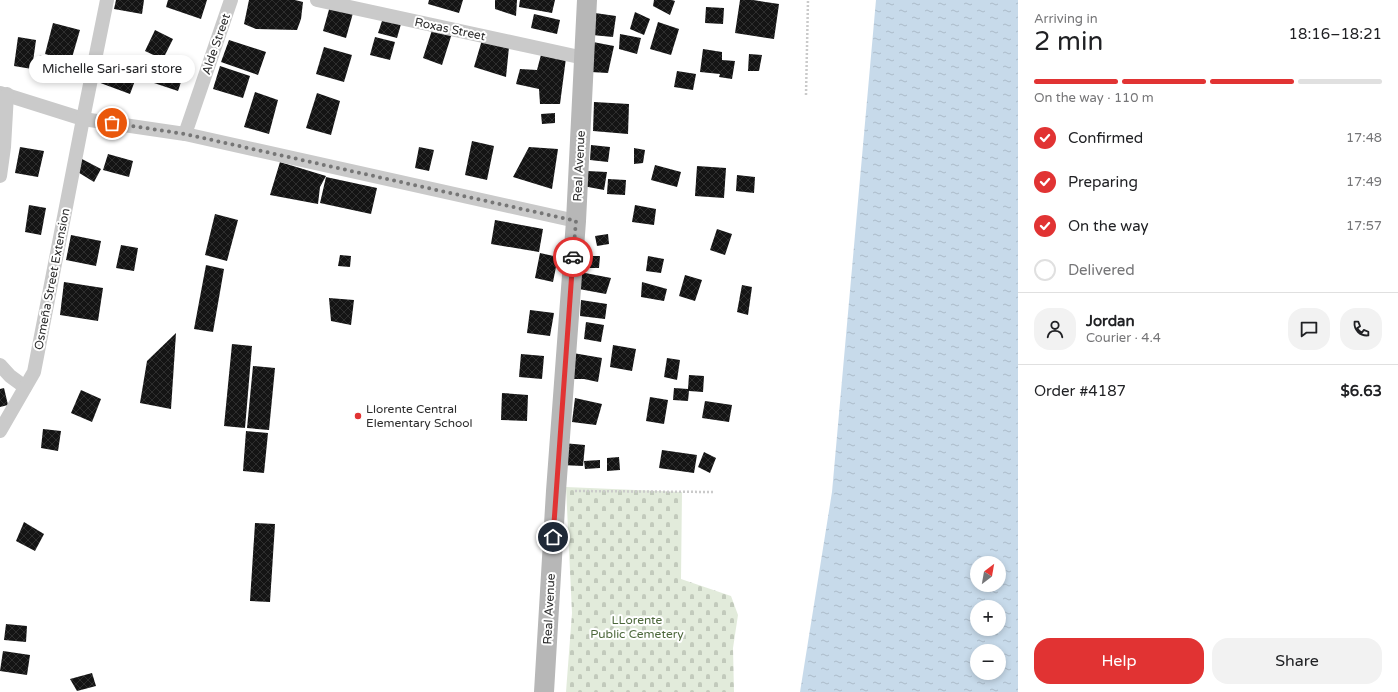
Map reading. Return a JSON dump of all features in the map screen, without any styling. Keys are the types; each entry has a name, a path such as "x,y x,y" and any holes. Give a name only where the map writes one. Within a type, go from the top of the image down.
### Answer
{"street":[{"name":"Osmeña Street Extension","path":"0,431 34,372 107,0"},
{"name":"Alde Street","path":"185,134 231,0"},
{"name":"Roxas Street","path":"317,0 584,58"},
{"name":"Real Avenue","path":"544,692 556,491 576,221 587,0"},
{"path":"0,176 4,147 3,94 83,119 185,134 576,221"},
{"path":"0,365 10,376 26,387"}],"path":[{"path":"806,95 808,0"},
{"path":"556,491 713,492"}],"green space":[{"name":"LLorente Public Cemetery","path":"566,487 682,492 681,579 731,596 738,615 733,648 734,692 566,692 572,613"}],"water":[{"path":"876,0 1018,0 1018,692 800,692 832,492"}],"building":[{"path":"116,0 144,0 142,14 114,9"},
{"path":"168,0 207,0 201,19 166,7"},
{"path":"249,0 295,0 303,2 301,19 297,30 256,29 244,24"},
{"path":"429,0 463,0 459,13 428,4"},
{"path":"495,0 517,0 516,16 495,9"},
{"path":"520,0 555,0 552,13 519,7"},
{"path":"654,0 675,1 670,15 653,6"},
{"path":"740,0 753,0 779,4 774,39 735,33"},
{"path":"330,6 353,13 346,38 323,31"},
{"path":"706,7 724,8 723,24 705,23"},
{"path":"635,12 650,19 644,35 630,29"},
{"path":"595,13 616,16 613,37 592,35"},
{"path":"534,14 560,20 557,34 531,28"},
{"path":"383,18 401,24 397,38 378,33"},
{"path":"658,22 679,29 671,55 650,49"},
{"path":"53,23 80,30 71,61 45,54"},
{"path":"434,24 453,30 442,65 423,58"},
{"path":"155,30 173,39 163,59 186,67 178,91 154,83 162,59 145,51"},
{"path":"620,34 641,38 637,54 619,49"},
{"path":"18,37 36,40 32,69 14,66"},
{"path":"375,37 395,42 390,60 370,55"},
{"path":"229,40 266,52 258,75 221,62"},
{"path":"482,40 509,47 506,77 474,67"},
{"path":"593,42 614,46 608,73 591,72"},
{"path":"324,47 352,55 344,82 316,74"},
{"path":"703,49 722,52 722,60 735,61 732,79 719,77 720,74 700,72"},
{"path":"542,51 566,58 560,104 540,104 539,89 516,84 520,69 537,70"},
{"path":"749,54 762,55 759,71 748,71"},
{"path":"40,55 65,64 58,83 33,74"},
{"path":"104,57 139,70 130,94 95,81"},
{"path":"220,66 250,76 243,98 213,89"},
{"path":"677,71 696,74 693,90 674,87"},
{"path":"255,92 278,100 269,134 244,127"},
{"path":"317,93 340,101 331,135 306,128"},
{"path":"594,102 629,104 628,134 593,131"},
{"path":"555,113 555,123 542,124 541,114"},
{"path":"472,141 494,146 487,180 465,175"},
{"path":"591,145 610,147 608,162 590,160"},
{"path":"20,147 44,151 38,177 15,173"},
{"path":"419,147 434,150 429,171 415,168"},
{"path":"529,147 558,149 552,189 513,177"},
{"path":"634,148 645,150 643,163 634,164"},
{"path":"108,154 133,161 129,177 103,170"},
{"path":"82,159 101,169 94,182 76,171"},
{"path":"280,162 326,176 320,187 318,204 270,195"},
{"path":"655,165 681,172 677,187 651,180"},
{"path":"697,166 726,168 724,198 695,196"},
{"path":"587,171 607,172 604,190 583,186"},
{"path":"737,175 755,177 754,193 736,191"},
{"path":"326,177 377,188 371,214 320,203"},
{"path":"608,179 626,180 625,195 607,194"},
{"path":"29,205 46,208 41,235 25,232"},
{"path":"635,205 656,209 654,225 632,222"},
{"path":"215,214 238,220 227,261 205,255"},
{"path":"495,220 543,229 539,252 491,244"},
{"path":"717,229 732,234 725,255 710,250"},
{"path":"608,234 609,244 597,246 595,236"},
{"path":"71,235 101,241 96,266 66,260"},
{"path":"121,245 138,248 134,271 116,268"},
{"path":"540,253 558,257 553,282 535,278"},
{"path":"340,255 351,256 350,267 338,266"},
{"path":"580,256 600,256 599,268 582,268"},
{"path":"648,256 664,259 661,273 646,271"},
{"path":"206,265 224,269 213,332 194,329"},
{"path":"580,272 611,278 606,294 579,289"},
{"path":"685,275 702,280 695,301 679,296"},
{"path":"64,282 103,288 98,321 60,315"},
{"path":"642,282 667,289 664,301 641,297"},
{"path":"742,285 752,287 748,315 737,312"},
{"path":"329,298 354,300 351,325 331,321"},
{"path":"581,300 607,304 605,319 580,316"},
{"path":"530,310 554,313 550,336 527,333"},
{"path":"586,322 604,325 601,342 584,339"},
{"path":"176,333 171,409 140,403 147,361"},
{"path":"232,344 252,346 245,428 224,426"},
{"path":"613,345 636,349 632,371 610,367"},
{"path":"573,353 602,358 598,382 584,379 572,379"},
{"path":"521,354 544,356 542,379 519,377"},
{"path":"667,358 680,360 677,380 664,377"},
{"path":"253,366 275,368 269,430 247,428"},
{"path":"689,375 704,376 703,392 689,391 688,401 673,400 674,388 688,389"},
{"path":"4,388 8,405 0,407 0,389"},
{"path":"81,390 101,399 92,422 71,413"},
{"path":"502,393 528,395 527,421 501,420"},
{"path":"650,397 668,400 664,424 646,421"},
{"path":"575,398 602,404 596,425 572,422"},
{"path":"705,401 732,405 729,422 702,418"},
{"path":"43,429 61,431 58,451 41,448"},
{"path":"246,431 268,433 264,473 243,471"},
{"path":"563,443 585,445 583,466 561,465"},
{"path":"662,450 697,455 694,473 659,468"},
{"path":"704,452 716,458 710,473 698,467"},
{"path":"619,457 620,470 607,471 607,458"},
{"path":"600,460 600,468 585,469 584,461"},
{"path":"24,522 44,534 35,551 16,541"},
{"path":"255,523 275,524 270,602 250,601"},
{"path":"6,624 27,626 26,642 4,640"},
{"path":"3,651 30,655 27,675 0,671"},
{"path":"92,673 96,686 77,691 70,679"}],"way so far":[{"path":"112,123 185,134 576,221 573,257"}],"place":[{"name":"Michelle Sari-sari store","path":"112,123"},
{"name":"Llorente Central Elementary School","path":"358,416"}],"route":[{"path":"553,537 573,257"}]}
